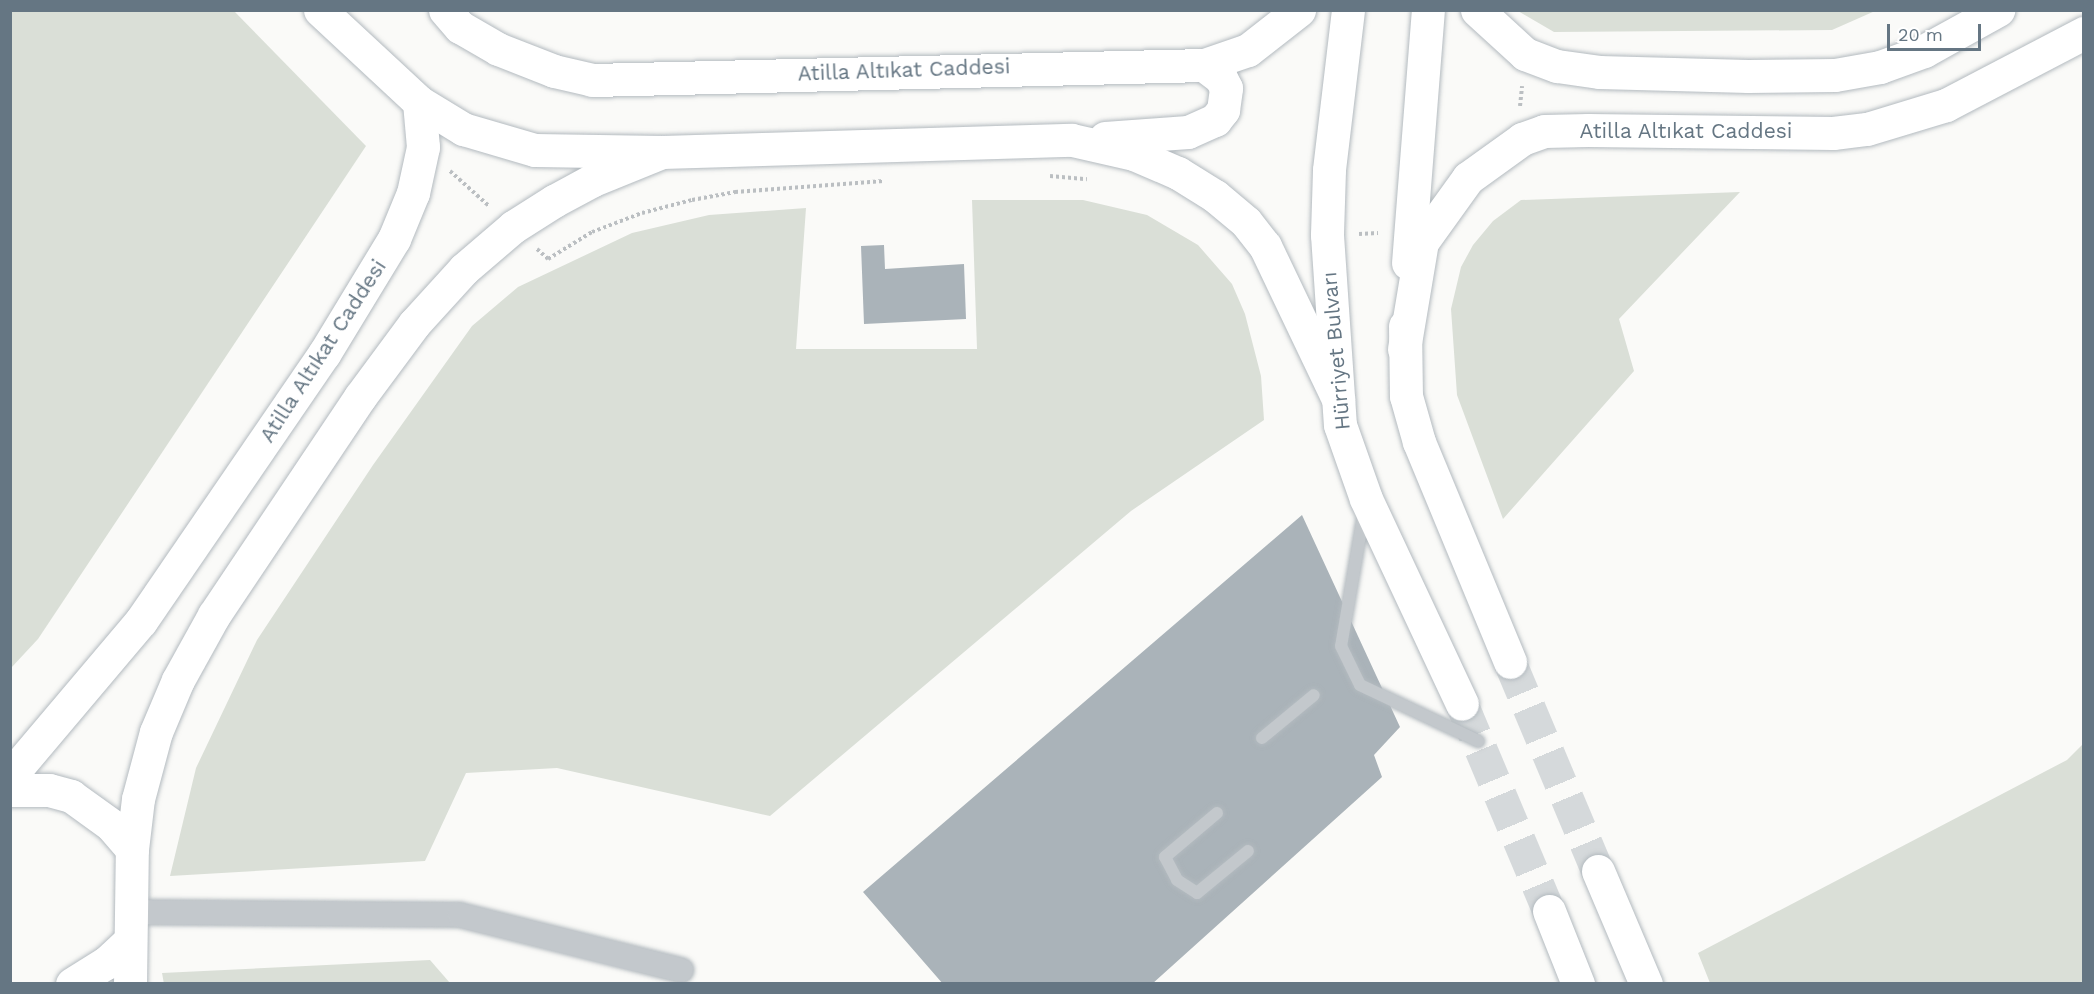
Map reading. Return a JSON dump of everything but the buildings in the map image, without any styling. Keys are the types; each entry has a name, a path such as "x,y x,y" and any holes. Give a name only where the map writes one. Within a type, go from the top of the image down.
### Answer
{"main road":[{"path":"321,10 419,102 463,129 535,150 662,152 1072,140 1188,132 1205,126 1223,110 1226,88 1221,78 1204,65"},
{"name":"Atilla Altıkat Caddesi","path":"446,10 460,27 498,49 554,70 592,80 1204,65 1248,50 1299,10"},
{"name":"Hürriyet Bulvarı","path":"1348,10 1329,170 1327,235 1338,399 1348,457 1462,704"},
{"path":"1428,10 1409,232 1404,349 1406,396 1419,442 1510,662"},
{"path":"1477,10 1525,54 1557,66 1599,72 1748,76 1835,75 1880,67 1924,51 1998,10"},
{"name":"Atilla Altıkat Caddesi","path":"1404,349 1422,242 1468,178 1522,139 1544,131 1833,133 1867,129 1946,105 2084,33"},
{"name":"Atilla Altıkat Caddesi","path":"10,776 141,621 324,354 394,239 413,193 423,147 419,102"},
{"path":"1072,140 1134,154 1178,173 1215,196 1246,222 1265,246 1338,399"},
{"path":"130,984 132,849 138,799 156,732 178,680 214,615 414,324 464,269 513,227 593,180 662,152"},
{"path":"10,790 50,790 71,796 91,807 132,849"},
{"path":"1598,871 1646,984"},
{"path":"1549,910 1578,984"},
{"path":"72,984 106,963 130,927"}],"street":[{"path":"130,927 460,915 681,970"}],"lane":[{"path":"1366,499 1341,646 1347,667 1360,685 1478,741"},
{"path":"1262,738 1314,695"},
{"path":"1216,813 1165,857 1177,880 1197,893 1248,851"}],"path":[{"path":"423,147 548,259 592,232 642,213 692,200 735,192 894,180"},
{"path":"1044,175 1096,180"},
{"path":"1327,235 1409,232"}],"shaded area":[{"path":"11,10 234,11 366,146 38,639 11,668"},
{"path":"1518,11 1875,11 1832,30 1554,32"},
{"path":"1740,192 1619,319 1634,371 1503,519 1457,395 1451,309 1461,267 1473,245 1493,221 1521,200"},
{"path":"972,200 1083,200 1147,215 1198,245 1232,284 1245,314 1261,376 1264,420 1131,511 770,816 557,768 466,773 425,861 170,876 196,768 257,640 373,465 472,326 518,287 632,233 709,215 806,208 796,349 977,349"},
{"path":"2083,744 2083,983 1710,983 1698,953 2067,760"},
{"path":"430,960 450,983 164,984 162,973"}],"tunnel":[{"path":"1510,662 1598,871"},
{"path":"1462,704 1549,911"}]}
